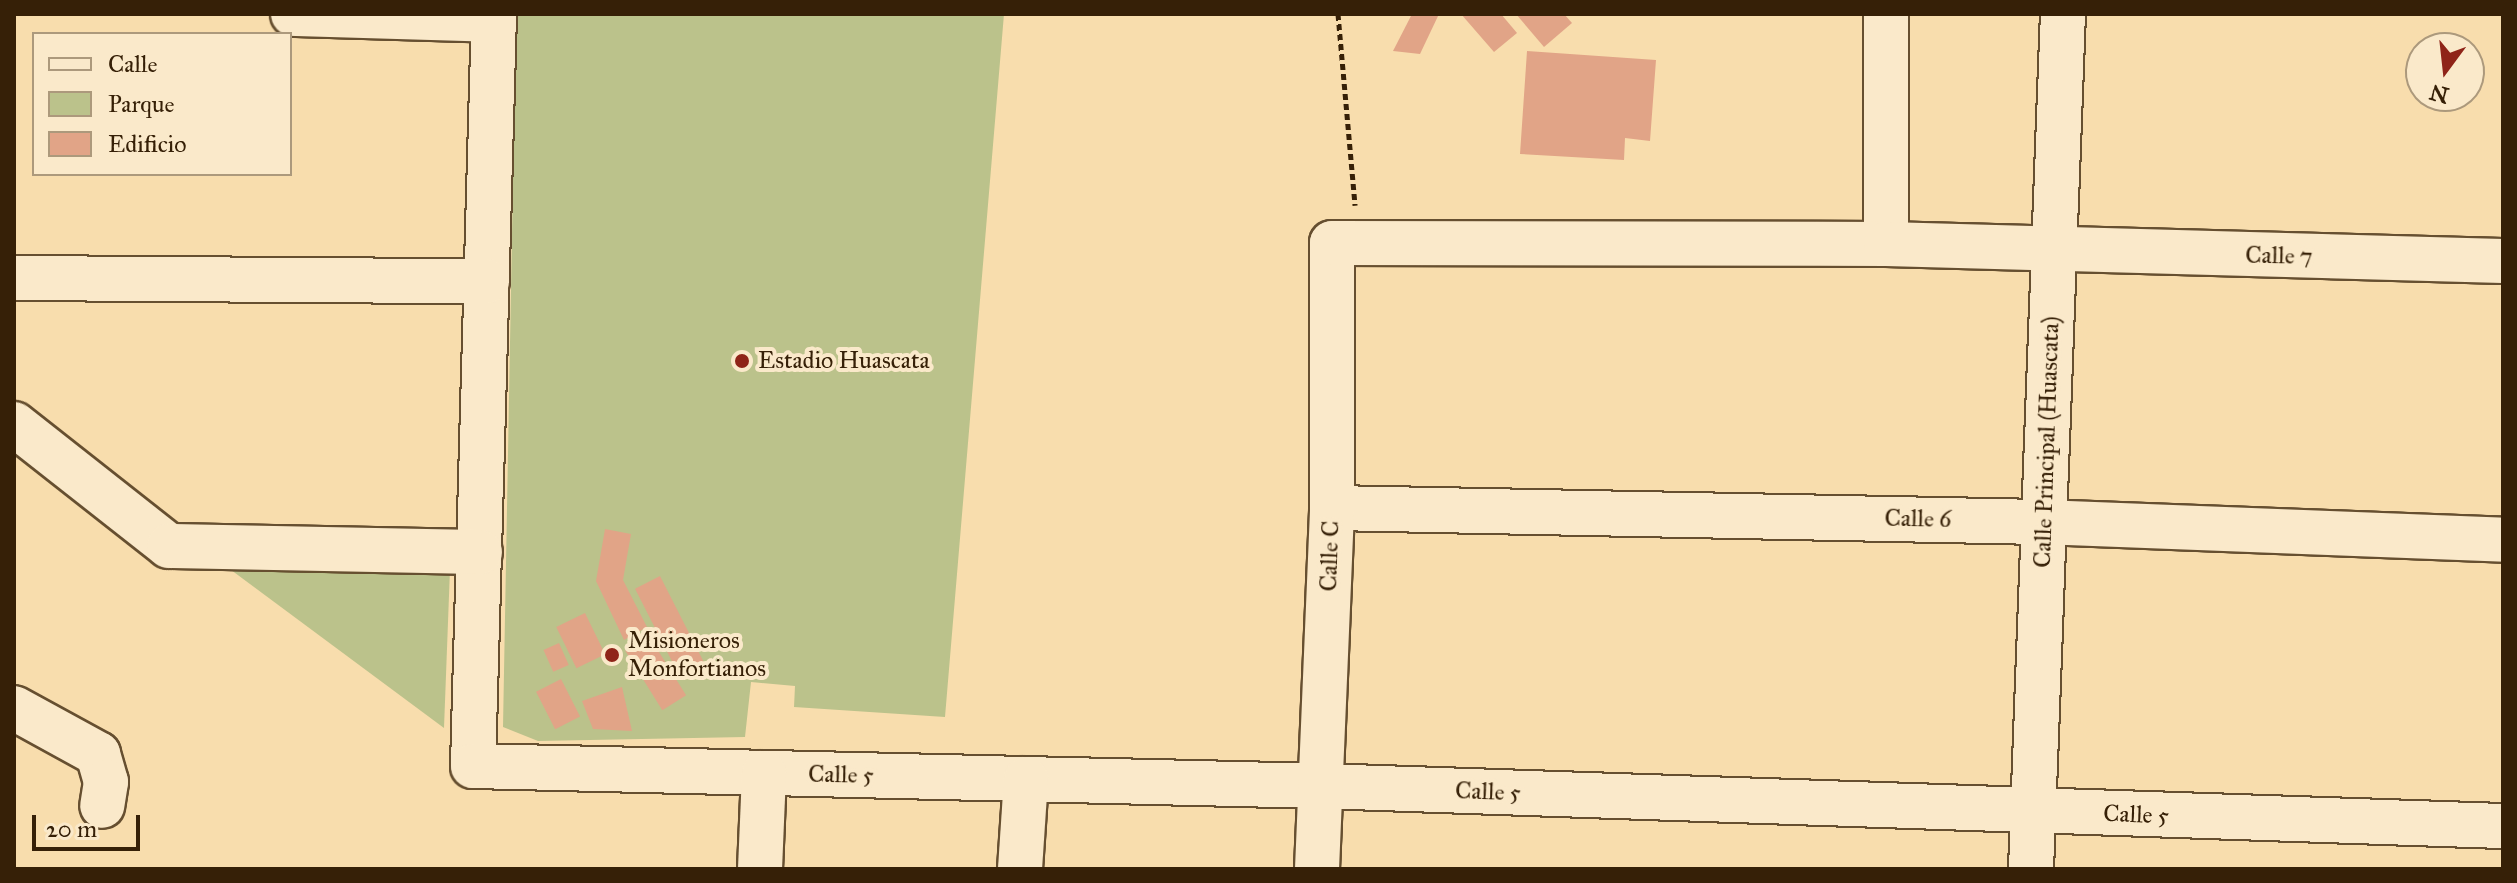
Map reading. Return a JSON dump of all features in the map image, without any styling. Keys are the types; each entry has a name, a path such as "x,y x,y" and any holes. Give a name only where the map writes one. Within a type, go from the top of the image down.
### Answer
{"street":[{"path":"14,424 169,546 480,552 494,17 293,14"},
{"path":"1886,14 1886,244"},
{"name":"Calle Principal (Huascata)","path":"2031,869 2063,14"},
{"name":"Calle 7","path":"1346,242 1886,244 2503,261"},
{"name":"Calle C","path":"1317,869 1346,242"},
{"path":"14,278 487,281"},
{"name":"Calle 6","path":"1332,508 2044,522 2503,540"},
{"name":"Calle 5","path":"480,552 473,766 1321,786 2503,826"},
{"path":"14,708 98,754 106,782 102,806"},
{"path":"760,869 764,773"},
{"path":"1020,869 1026,779"}],"path":[{"path":"1338,14 1346,146 1346,242"}],"green space":[{"name":"Estadio Huascata","path":"516,14 1004,14 945,717 794,707 795,686 751,682 745,737 538,741 503,727"},
{"path":"223,564 450,569 444,728"}],"building":[{"path":"1412,14 1439,14 1420,54 1393,51"},
{"path":"1461,14 1501,14 1517,33 1494,52"},
{"path":"1516,14 1564,14 1572,23 1544,47"},
{"path":"1527,51 1656,60 1650,141 1625,138 1624,160 1520,154"},
{"path":"605,529 631,534 623,580 647,627 624,640 596,581"},
{"path":"660,576 704,662 679,675 635,589"},
{"path":"585,613 605,654 576,668 556,627"},
{"path":"649,636 686,695 662,710 625,651"},
{"path":"559,643 569,665 553,672 543,650"},
{"path":"561,679 580,716 555,729 536,692"},
{"path":"622,687 632,731 593,729 582,701"}],"place":[{"name":"Estadio Huascata","path":"742,361"},
{"name":"Misioneros Monfortianos","path":"612,655"}]}
